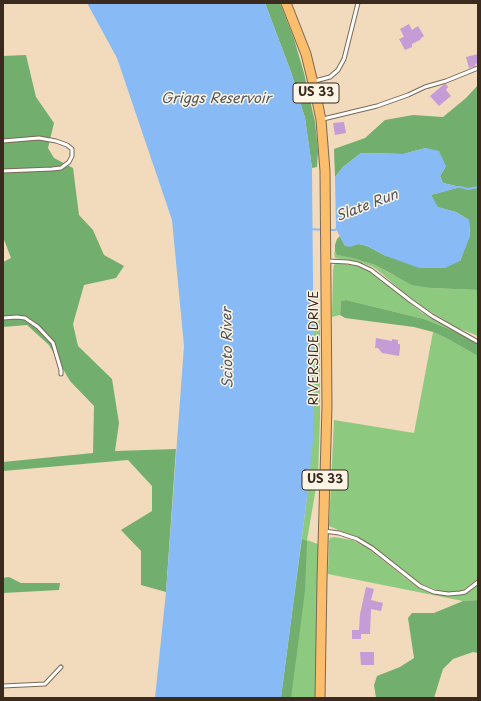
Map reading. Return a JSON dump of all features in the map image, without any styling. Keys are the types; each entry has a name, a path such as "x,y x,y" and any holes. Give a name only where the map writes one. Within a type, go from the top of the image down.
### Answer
{"main road":[{"name":"RIVERSIDE DRIVE","path":"286,3 306,54 313,82 321,120 325,171 327,406 320,698"}],"lane":[{"path":"313,82 330,77 338,70 344,58 358,3"},
{"path":"321,120 377,106 478,68"},
{"path":"3,141 39,138 56,140 67,145 72,150 72,156 69,162 61,168 3,171"},
{"path":"326,261 348,262 358,264 371,270 432,316 478,342"},
{"path":"3,318 25,318 38,327 53,343 61,374"},
{"path":"324,531 339,533 357,539 372,548 420,586 434,592 460,594 478,582"},
{"path":"3,686 45,684 61,667"}],"green space":[{"path":"265,3 280,3 294,39 304,73 315,122 318,151 317,167 312,168 305,118 291,72"},
{"path":"26,55 36,97 54,123 48,148 54,158 73,168 79,215 93,230 104,255 124,266 116,278 84,285 73,324 78,346 112,379 119,423 115,451 176,449 166,592 141,585 141,551 121,530 152,511 152,486 128,460 3,471 3,462 93,453 94,406 70,381 49,345 27,325 3,327 3,262 11,258 3,237 3,56"},
{"path":"478,85 478,290 431,288 412,285 375,265 337,255 335,252 335,245 340,236 345,246 359,244 367,246 386,256 460,261 470,235 469,220 456,212 437,207 431,195 460,187 443,183 440,176 446,166 426,148 403,154 361,153 343,167 335,177 334,149 365,138 385,120 413,115 443,117 466,98"},
{"path":"334,252 338,255 375,265 393,275 431,288 478,290 478,336 458,328 426,309 373,267 359,262 335,258"},
{"path":"337,263 367,269 421,312 459,334 424,319 346,300 341,301 340,315 332,317 333,270 334,265"},
{"path":"346,300 424,319 478,341 478,356 433,332 414,327 345,318 340,315 341,301"},
{"path":"317,315 320,319 320,418 318,476 307,540 323,546 320,698 281,698 307,497 314,401 313,317"},
{"path":"433,332 478,356 478,579 462,591 454,592 442,592 421,584 364,541 329,526 334,420 414,433"},
{"path":"334,537 352,540 368,548 416,586 426,591 443,595 462,595 478,584 478,600 463,601 328,574 329,541 330,538"},
{"path":"302,539 307,541 305,591 291,698 281,698"},
{"path":"9,577 21,583 60,583 59,590 3,593 3,578"},
{"path":"478,600 478,653 473,652 453,659 443,669 434,698 376,698 374,685 377,676 400,667 414,658 408,618 412,613 434,613 463,601"}],"water":[{"name":"Griggs Reservoir","path":"87,3 265,3 291,72 305,118 312,168 313,441 281,698 155,698 166,592 184,346 172,220 117,58"},
{"path":"426,148 439,151 446,166 440,176 443,183 461,187 431,195 438,207 456,212 469,220 470,236 460,261 445,268 419,268 386,256 367,246 359,244 350,247 345,246 336,229 335,177 343,167 361,153 403,154"}],"building":[{"path":"409,24 412,30 418,26 424,36 412,44 412,47 405,50 399,39 404,37 400,29"},
{"path":"478,54 478,63 475,64 476,66 469,68 466,57"},
{"path":"446,84 448,87 446,90 451,96 439,106 430,96"},
{"path":"344,122 346,133 335,135 333,123"},
{"path":"376,338 392,341 392,339 398,340 398,344 400,344 399,356 382,353 378,348 375,348"},
{"path":"366,587 374,589 371,600 383,603 381,611 371,609 370,634 361,634 361,639 352,639 352,630 359,630 360,614"},
{"path":"360,652 374,652 374,665 361,665"}],"waterway":[{"name":"Slate Run","path":"460,187 468,189 478,187"},
{"name":"Slate Run","path":"327,230 335,230 338,228"},
{"name":"Slate Run","path":"311,229 323,230"}],"water label":[{"name":"Scioto River","path":"228,348"}]}
